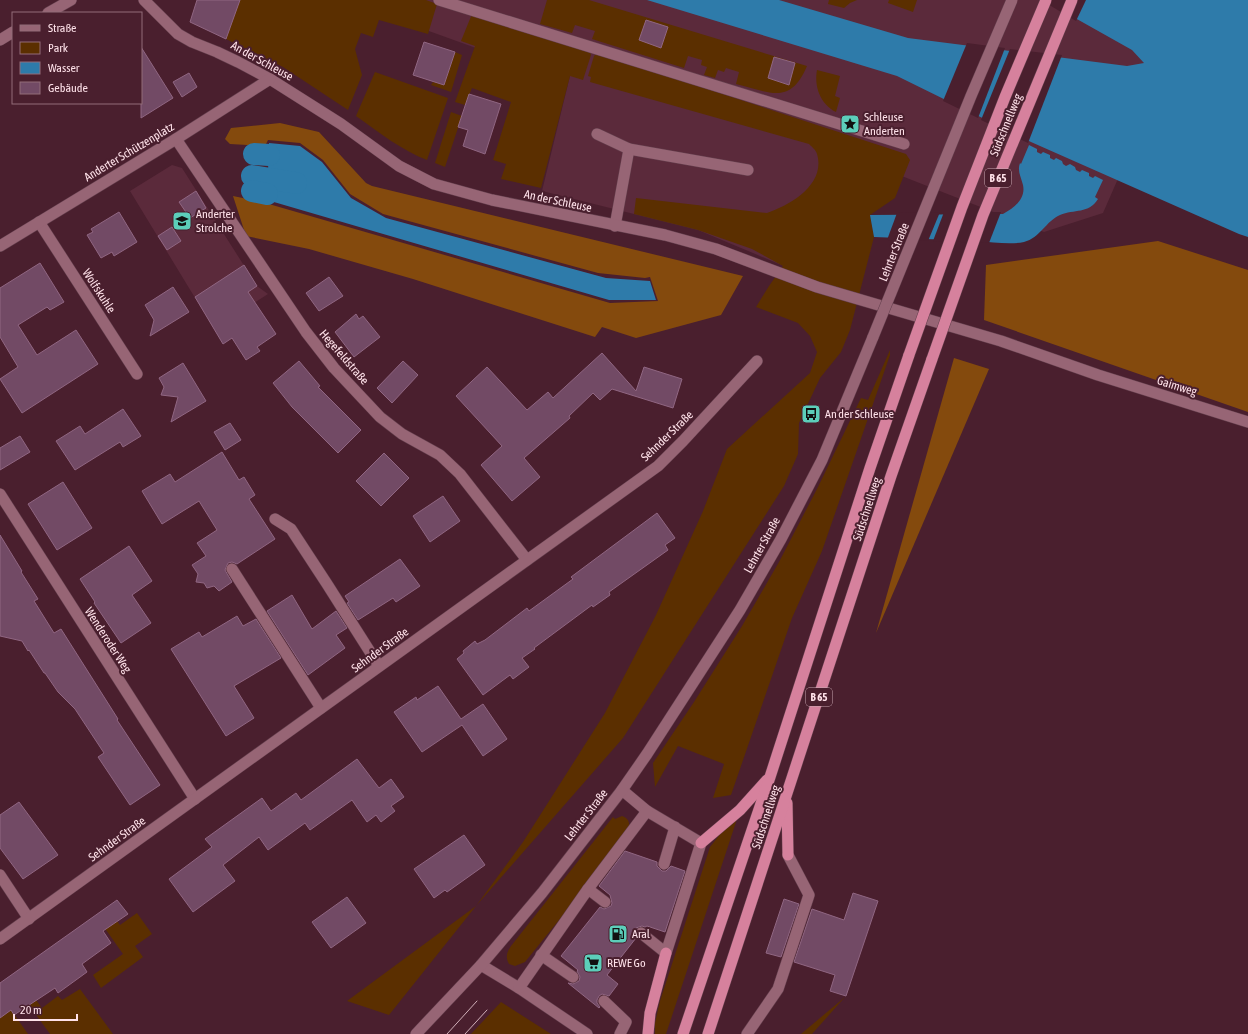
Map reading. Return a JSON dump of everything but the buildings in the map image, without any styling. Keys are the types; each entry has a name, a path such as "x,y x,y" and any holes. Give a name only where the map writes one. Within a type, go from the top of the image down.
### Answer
{"highway":[{"name":"Südschnellweg","path":"684,1034 770,777 870,468 909,355 962,208 1005,97 1046,0"},
{"name":"Südschnellweg","path":"708,1034 891,476 932,359 983,215 1072,0"},
{"path":"701,842 740,810 770,777"},
{"path":"787,794 788,855"},
{"path":"648,1034 650,1013 666,953"}],"street":[{"path":"50,12 71,0"},
{"name":"An der Schleuse","path":"144,0 178,34 192,42 238,62 311,104 400,166 434,184 492,200 615,226 665,234 692,242 817,287 1001,341 1098,375"},
{"path":"439,0 904,144"},
{"name":"Lehrter Straße","path":"416,1034 481,965 542,893 622,790 740,610 781,539 822,460 1012,0"},
{"path":"0,40 12,33"},
{"name":"Anderter Schützenplatz","path":"0,246 270,80"},
{"path":"597,134 629,149 748,170"},
{"name":"Hegefeldstraße","path":"176,139 306,332 334,368 380,417 402,434 440,455 460,474 527,560"},
{"path":"615,226 629,149"},
{"name":"Wolfskuhle","path":"39,222 137,374"},
{"name":"Sehnder Straße","path":"0,940 320,708 658,466 757,361"},
{"name":"Gaimweg","path":"1098,375 1248,422"},
{"name":"Wenderoder Weg","path":"0,494 194,799"},
{"path":"275,519 291,529 328,584 379,666"},
{"path":"232,569 320,708"},
{"path":"622,790 647,811 701,842 666,953 641,932"},
{"path":"519,988 588,889 647,811"},
{"path":"664,864 675,827"},
{"path":"747,1034 778,989 810,895 788,855"},
{"path":"0,875 29,919"},
{"path":"588,889 605,902"},
{"path":"541,955 573,977"},
{"path":"481,965 519,988 587,1034"},
{"path":"604,1001 626,1022 620,1034"}],"shaded area":[{"name":"Schleuse Anderten","path":"343,0 1196,0 1103,213 1044,232 889,171 784,266 698,230 542,191 570,76 487,52"},
{"path":"280,123 319,132 366,183 372,186 743,276 721,315 636,338 602,327 595,337 413,279 309,249 246,236 233,196 262,202 610,303 658,301 650,277 645,278 598,273 383,214 350,194 323,160 300,143 268,140 265,146 230,144 225,139 231,128"},
{"name":"Anderter Strolche","path":"172,165 182,168 257,286 268,294 214,329 130,191"},
{"path":"1158,241 1248,270 1248,412 984,320 986,265"},
{"path":"954,358 989,369 876,633"}],"green space":[{"path":"240,0 426,0 437,4 428,34 379,20 373,37 361,33 355,49 362,75 348,110 283,67 226,39"},
{"path":"547,0 589,0 807,66 794,87 786,91 778,93 759,90 736,84 739,72 726,68 724,72 718,70 715,78 704,75 707,67 701,65 702,60 688,56 684,68 592,39 595,31 575,25 572,33 540,24"},
{"path":"829,0 857,0 844,8 828,4"},
{"path":"889,0 917,0 913,12 888,3"},
{"path":"472,14 590,51 591,55 583,80 570,76 541,188 501,179 506,164 493,160 511,102 472,88 465,105 455,102 475,46 461,41"},
{"path":"455,52 462,55 451,92 431,85 433,82 444,85"},
{"path":"597,53 906,154 910,160 895,198 870,215 874,237 850,330 841,352 820,378 799,423 798,454 784,486 623,738 476,906 523,842 605,713 656,615 703,511 727,449 810,373 817,352 810,336 798,323 756,307 783,266 752,249 698,230 634,214 636,198 767,213 796,199 811,184 816,175 818,165 815,150 809,144 590,82 591,77 588,76 594,56"},
{"path":"817,70 840,76 835,96 840,98 836,112 830,109 819,94 816,82"},
{"path":"375,72 448,98 427,160 382,135 356,116"},
{"path":"451,112 462,116 445,167 435,163"},
{"path":"890,350 890,355 822,551 792,618 731,795 713,798 724,764 678,746 655,787 653,763 742,626 779,562 818,487 861,398 868,400"},
{"path":"737,813 739,813 666,1034 655,1034 655,1023 660,1001 710,847"},
{"path":"622,816 626,818 629,825 628,830 619,846 525,962 515,966 509,964 507,955 511,946 613,817 615,819"},
{"path":"476,906 389,1015 347,1001"},
{"path":"110,911 120,925 137,913 152,934 135,946 143,957 101,988 93,975 123,954 99,920"},
{"path":"80,989 113,1034 50,1034 29,1005 36,1000 42,1008 58,996 62,1000"},
{"path":"845,997 812,1034 801,1034"},
{"path":"501,1002 551,1034 471,1034"},
{"path":"11,1010 28,1034 0,1034 0,1018"}],"water":[{"path":"647,0 779,0 908,38 1127,66 1144,63 1132,50 1043,0 1248,0 1248,237 1031,142 897,76"},
{"path":"269,143 300,146 322,162 351,198 386,218 606,278 650,281 656,300 609,300 267,200"},
{"path":"1029,145 1037,149 1037,152 1041,154 1043,152 1050,155 1050,158 1054,160 1056,158 1062,161 1066,166 1070,164 1080,172 1082,170 1089,173 1089,176 1093,178 1095,176 1103,180 1095,197 1098,199 1094,204 1086,209 1060,215 1030,240 1019,243 874,237 870,215 1003,214 1007,212 1015,206 1023,195 1023,185 1019,166"}],"pier":[{"path":"1041,0 1086,0 1076,21"},
{"path":"967,43 1005,48 978,118 943,101"},
{"path":"1010,49 1062,55 1028,143 981,120"},
{"path":"940,212 928,241 887,240 897,213"},
{"path":"944,212 1001,212 989,243 933,241"}],"waterway":[{"path":"254,154 269,155"},
{"path":"252,176 296,183"},
{"path":"252,191 267,194"}],"tram line":[{"path":"447,1034 477,1001"},
{"path":"465,1034 487,1010"}],"place":[{"name":"Schleuse Anderten","path":"850,124"},
{"name":"Anderter Strolche","path":"182,221"},
{"name":"An der Schleuse","path":"811,414"},
{"name":"Aral","path":"618,934"},
{"name":"REWE Go","path":"593,963"}]}
